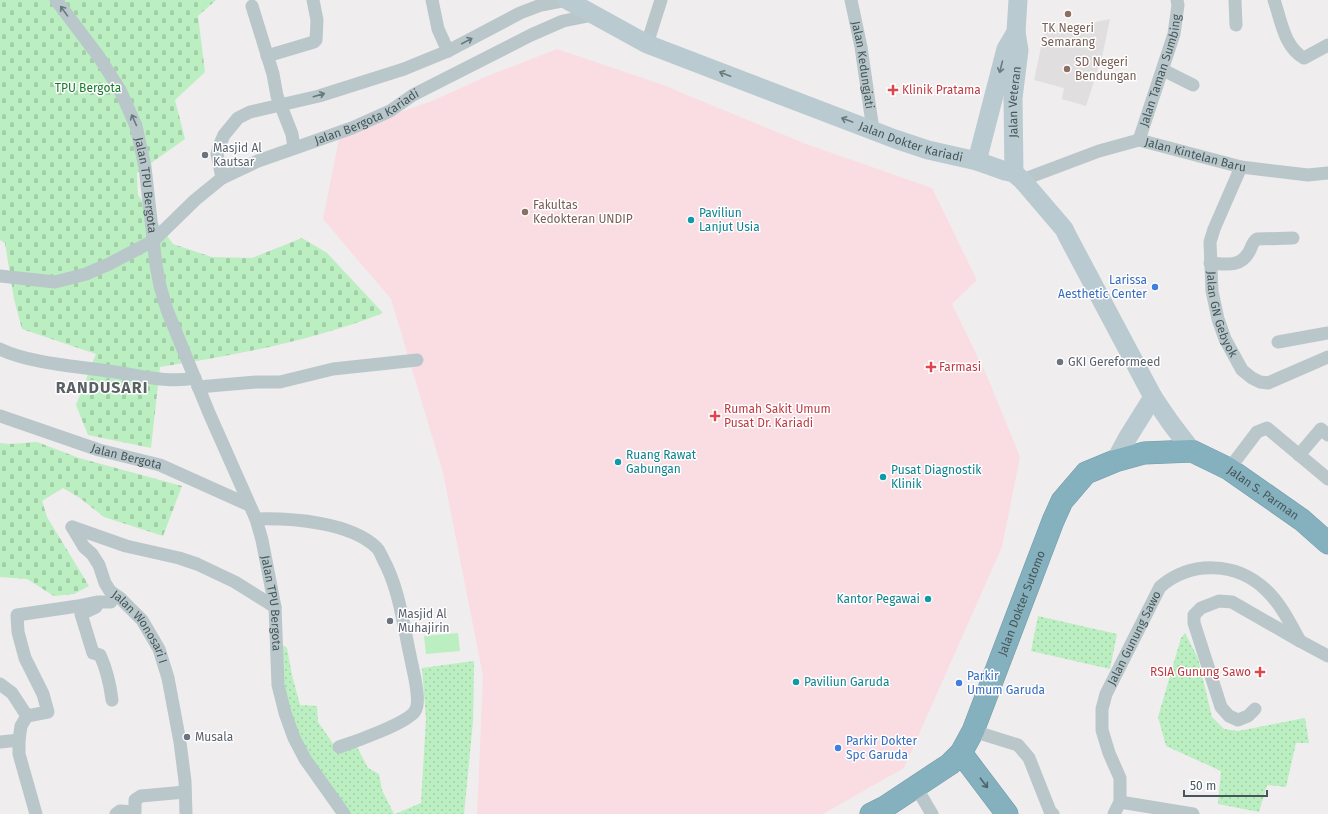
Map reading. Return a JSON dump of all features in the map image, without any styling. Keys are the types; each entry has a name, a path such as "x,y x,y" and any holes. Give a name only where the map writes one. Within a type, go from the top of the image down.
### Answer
{"highway":[{"name":"Jalan Dokter Sutomo","path":"882,811 956,758 973,731 1053,521 1062,501 1086,473 1115,461 1144,453 1192,451"},
{"name":"Jalan S. Parman","path":"1192,451 1229,469 1302,520 1328,543"},
{"path":"956,758 990,814"},
{"path":"956,758 1007,814"}],"main road":[{"name":"Jalan Dokter Kariadi","path":"567,0 647,44 928,150 977,161 1018,176"},
{"name":"Jalan Veteran","path":"1018,0 1016,32 1019,50 1012,98 1018,176"},
{"name":"Jalan Veteran","path":"977,161 1006,49 1016,32"},
{"path":"1018,176 1064,229 1153,397 1192,451"},
{"path":"1115,461 1153,397"}],"street":[{"name":"Jalan TPU Bergota","path":"56,0 103,64 120,90 136,126 145,167 153,241 160,286 167,310 219,438 256,519 267,563 275,607 278,685 285,713 294,738 306,759 344,814"},
{"path":"267,56 314,42 316,40 317,20 313,0"},
{"path":"432,0 438,29 448,51"},
{"path":"222,178 217,154 220,144 230,127 238,118 250,112 319,96 404,69 448,51 540,3 567,0"},
{"path":"647,44 661,0"},
{"name":"Jalan Kedungjati","path":"850,0 861,47 873,130"},
{"name":"Jalan Taman Sumbing","path":"1139,140 1174,34 1178,5 1177,0"},
{"path":"1234,0 1236,24"},
{"path":"1274,0 1288,44 1296,54 1304,58 1328,45"},
{"path":"252,6 277,96 292,134 294,148"},
{"name":"Jalan Bergota Kariadi","path":"153,241 196,200 222,178 258,161 352,128 390,111 412,95 531,35 563,21 593,15"},
{"path":"1163,70 1193,84"},
{"name":"Jalan Kintelan Baru","path":"1018,176 1139,140 1241,167 1308,175 1328,173"},
{"name":"Jalan GN Gebyok","path":"1241,167 1214,229 1210,242 1212,291 1218,319 1225,339 1242,370 1260,382 1268,383 1328,357"},
{"path":"1210,263 1236,264 1249,253 1254,240 1257,239 1293,238"},
{"path":"0,276 54,282 86,274 153,241"},
{"path":"1278,342 1328,332"},
{"path":"0,349 28,358 66,365 159,379 187,380 197,382 280,382 333,369 417,360"},
{"name":"Jalan Bergota","path":"0,416 99,450 160,465 249,505"},
{"path":"1299,455 1326,427"},
{"path":"1229,469 1257,432 1267,428 1328,479"},
{"path":"256,519 324,523 360,535 378,549 388,568 396,592 407,641 418,698 416,710 411,716 371,735 339,747"},
{"name":"Jalan Wonosari I","path":"186,814 180,742 168,678 159,649 142,620 116,600 105,583 99,565 92,554 84,547 72,527 126,546 197,564 235,582 275,607"},
{"name":"Jalan Gunung Sawo","path":"1114,814 1120,802 1120,778 1109,754 1102,730 1102,709 1106,694 1160,586 1166,581 1185,572 1204,567 1222,568 1239,572 1253,579 1267,590 1283,610 1300,641"},
{"path":"112,700 106,670 100,655 93,653 81,614 116,600"},
{"path":"36,814 19,754 18,740 22,726 28,716 48,712 43,694 25,658 18,632 17,615 116,600"},
{"path":"1255,709 1248,716 1238,720 1229,716 1221,707 1194,623 1194,614 1201,608 1219,601 1232,602 1328,656"},
{"path":"0,684 12,694 28,716"},
{"path":"973,731 1018,745 1029,758 1050,811 1053,814"},
{"path":"0,742 18,740"},
{"path":"916,787 932,814"},
{"path":"116,814 120,811 135,812 135,800 141,796 185,792"},
{"path":"1120,802 1193,814"}],"shaded area":[{"name":"SD Negeri Bendungan","path":"1110,19 1102,57 1086,106 1062,99 1064,88 1034,80 1044,33"},
{"name":"Rumah Sakit Umum Pusat Dr. Kariadi","path":"557,49 658,83 806,144 932,188 977,280 952,304 987,376 1020,457 1002,547 904,768 823,814 477,814 483,676 443,473 391,299 323,219 339,139 375,121 432,101 485,77"}],"green space":[{"name":"TPU Bergota","path":"0,0 216,0 198,16 205,72 175,100 185,139 137,173 138,195 173,244 212,257 252,258 302,238 327,253 383,313 329,332 273,346 160,367 151,448 88,435 76,405 96,354 22,329 14,299 5,243 0,240"},
{"path":"37,442 79,458 182,486 163,536 104,517 80,498 63,488 42,501 47,517 89,586 74,594 54,596 27,579 0,577 0,443 10,444"},
{"path":"1038,616 1117,634 1110,669 1031,651"},
{"path":"458,633 460,651 426,654 424,636"},
{"path":"1185,633 1198,658 1212,717 1224,729 1238,731 1305,718 1309,743 1296,743 1286,787 1267,785 1259,812 1218,804 1221,771 1166,746 1158,717 1181,638"},
{"path":"280,643 287,648 300,705 317,706 318,722 334,745 356,745 368,768 379,774 382,790 394,814 349,814 340,798 297,738 276,685"},
{"path":"474,661 473,721 464,814 395,814 421,803 426,719 422,668"}],"place":[{"name":"TK Negeri Semarang","path":"1068,14"},
{"name":"SD Negeri Bendungan","path":"1067,69"},
{"name":"Klinik Pratama","path":"893,90"},
{"name":"Masjid Al Kautsar","path":"205,155"},
{"name":"Fakultas Kedokteran UNDIP","path":"525,212"},
{"name":"Paviliun Lanjut Usia","path":"691,220"},
{"name":"Larissa Aesthetic Center","path":"1155,287"},
{"name":"GKI Gereformeed","path":"1060,362"},
{"name":"Farmasi","path":"931,367"},
{"name":"Rumah Sakit Umum Pusat Dr. Kariadi","path":"715,416"},
{"name":"Ruang Rawat Gabungan","path":"618,462"},
{"name":"Pusat Diagnostik Klinik","path":"883,477"},
{"name":"Kantor Pegawai","path":"928,599"},
{"name":"Masjid Al Muhajirin","path":"390,621"},
{"name":"RSIA Gunung Sawo","path":"1260,672"},
{"name":"Paviliun Garuda","path":"796,682"},
{"name":"Parkir Umum Garuda","path":"959,683"},
{"name":"Musala","path":"187,737"},
{"name":"Parkir Dokter Spc Garuda","path":"838,748"}],"district":[{"name":"RANDUSARI","path":"102,387"}]}
